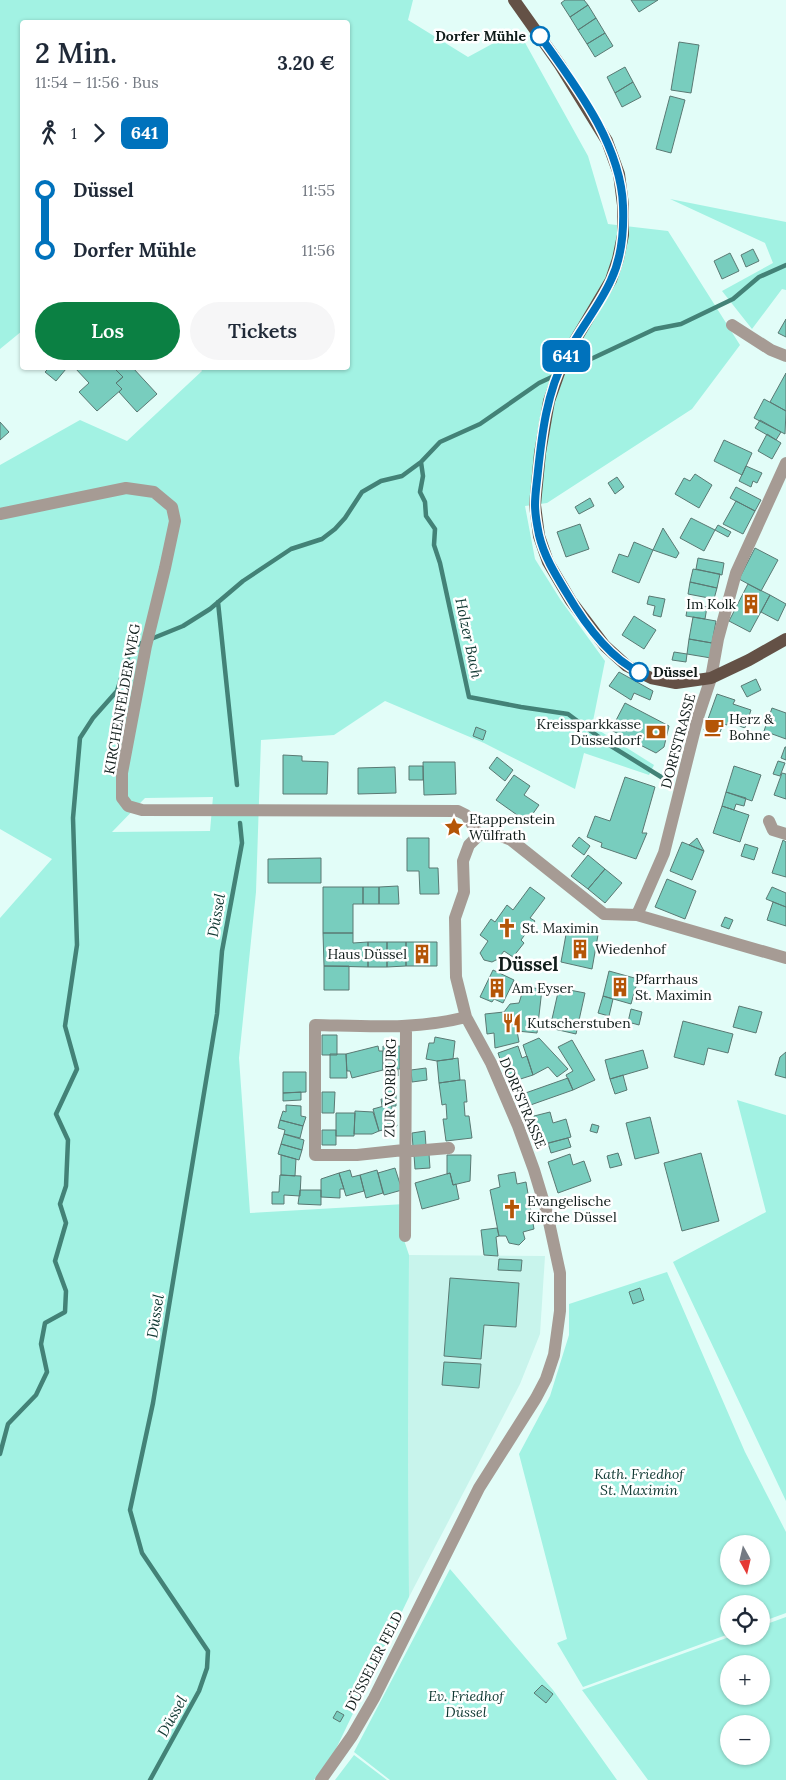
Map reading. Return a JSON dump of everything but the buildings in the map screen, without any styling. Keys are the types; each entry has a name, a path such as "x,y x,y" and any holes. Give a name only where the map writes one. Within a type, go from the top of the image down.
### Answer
{"main road":[{"path":"514,0 587,106 607,142 619,174 623,205 623,235 611,280 564,358 549,401 540,453 535,505 539,536 548,562 571,601 605,646 627,666 650,678 676,683 711,678 749,660 786,639"}],"street":[{"path":"732,325 771,350 786,356"},
{"name":"DORFSTRASSE","path":"638,915 664,853 698,717 711,678 718,639 736,573 786,463"},
{"name":"KIRCHENFELDER WEG","path":"0,514 126,488 154,492 172,507 175,521 152,617 122,773 122,798 128,806 142,810 458,811 466,815 479,835"},
{"path":"769,821 773,830 786,834"},
{"path":"479,835 496,834 511,840 604,914 638,915 786,958"},
{"name":"DORFSTRASSE","path":"447,1550 479,1488 546,1379 554,1355 560,1311 560,1273 547,1213 534,1170 514,1117 466,1017 456,977 456,918 464,892 463,861 468,845 479,835"},
{"path":"406,1027 466,1017"},
{"name":"ZUR VORBURG","path":"404,1236 404,1150 406,1027 315,1026 314,1154 357,1155 404,1150 449,1148"},
{"name":"DÜSSELER FELD","path":"321,1780 352,1736 374,1698 447,1550"}],"shaded area":[{"path":"409,1255 545,1256 540,1334 520,1384 409,1597 408,1450"}],"green space":[{"path":"0,0 413,0 408,20 468,57 518,30 588,156 608,224 668,231 740,345 692,409 547,503 525,506 535,559 560,599 605,661 592,726 654,765 649,775 584,753 575,789 484,743 385,701 334,735 261,740 256,892 239,1058 250,1213 405,1204 404,1240 409,1255 409,1597 334,1753 314,1780 0,1780 0,918 52,859 0,829 0,465 80,420 127,441 201,370 350,370 350,20 20,20 20,333 0,349","holes":["213,797 210,831 112,832 145,798"]},
{"path":"670,199 786,222 786,290 782,289 752,329 722,291 773,263 765,243"},
{"path":"737,1100 786,1115 786,1501 673,1262 766,1212"},
{"name":"Kath. Friedhof St. Maximin","path":"667,1272 745,1452 786,1532 786,1613 770,1619 770,1595 720,1595 720,1637 583,1687 557,1643 567,1639 519,1454 550,1396 569,1335 569,1304"},
{"name":"Ev. Friedhof Düssel","path":"450,1569 553,1690 617,1780 390,1780 354,1752"},
{"path":"786,1617 786,1780 648,1780 582,1690 720,1640 720,1645 770,1645 770,1623"},
{"path":"354,1755 387,1780 335,1780"}],"waterway":[{"name":"Düssel","path":"561,373 655,329 681,324 733,299 759,277 786,265"},
{"name":"Düssel","path":"151,639 183,626 210,609 243,581 291,549 322,539 345,518 362,492 381,481 402,476 421,462 440,442 480,424 539,383 554,376"},
{"name":"Holzer Bach","path":"421,462 423,476 420,492 425,502 426,516 435,529 434,545 440,563 469,697 568,714 611,746 666,780"},
{"name":"Düssel","path":"218,602 237,785"},
{"name":"Düssel","path":"0,1454 8,1424 36,1395 47,1372 41,1344 45,1323 65,1312 66,1291 55,1261 66,1223 60,1204 66,1186 68,1140 56,1114 77,1069 65,1026 77,945 73,818 80,738 93,718 117,691 131,648 144,642"},
{"name":"Düssel","path":"150,1780 199,1691 207,1668 208,1651 142,1553 130,1510 153,1403 217,1014 222,951 242,843 240,823"}],"bus line":[{"name":"641","path":"540,36 587,106 607,142 619,174 623,205 623,235 611,280 564,358 549,401 540,453 535,505 539,536 548,562 571,601 605,646 627,666 639,672"}],"place":[{"name":"Dorfer Mühle","path":"540,36"},
{"name":"Im Kolk","path":"751,604"},
{"name":"Düssel","path":"639,672"},
{"name":"Herz & Bohne","path":"714,727"},
{"name":"Kreissparkkasse Düsseldorf","path":"656,732"},
{"name":"Etappenstein Wülfrath","path":"454,827"},
{"name":"St. Maximin","path":"507,928"},
{"name":"Wiedenhof","path":"580,949"},
{"name":"Haus Düssel","path":"422,954"},
{"name":"Pfarrhaus St. Maximin","path":"620,987"},
{"name":"Am Eyser","path":"497,988"},
{"name":"Kutscherstuben","path":"512,1023"},
{"name":"Evangelische Kirche Düssel","path":"512,1209"}],"district":[{"name":"Düssel","path":"528,964"}]}
